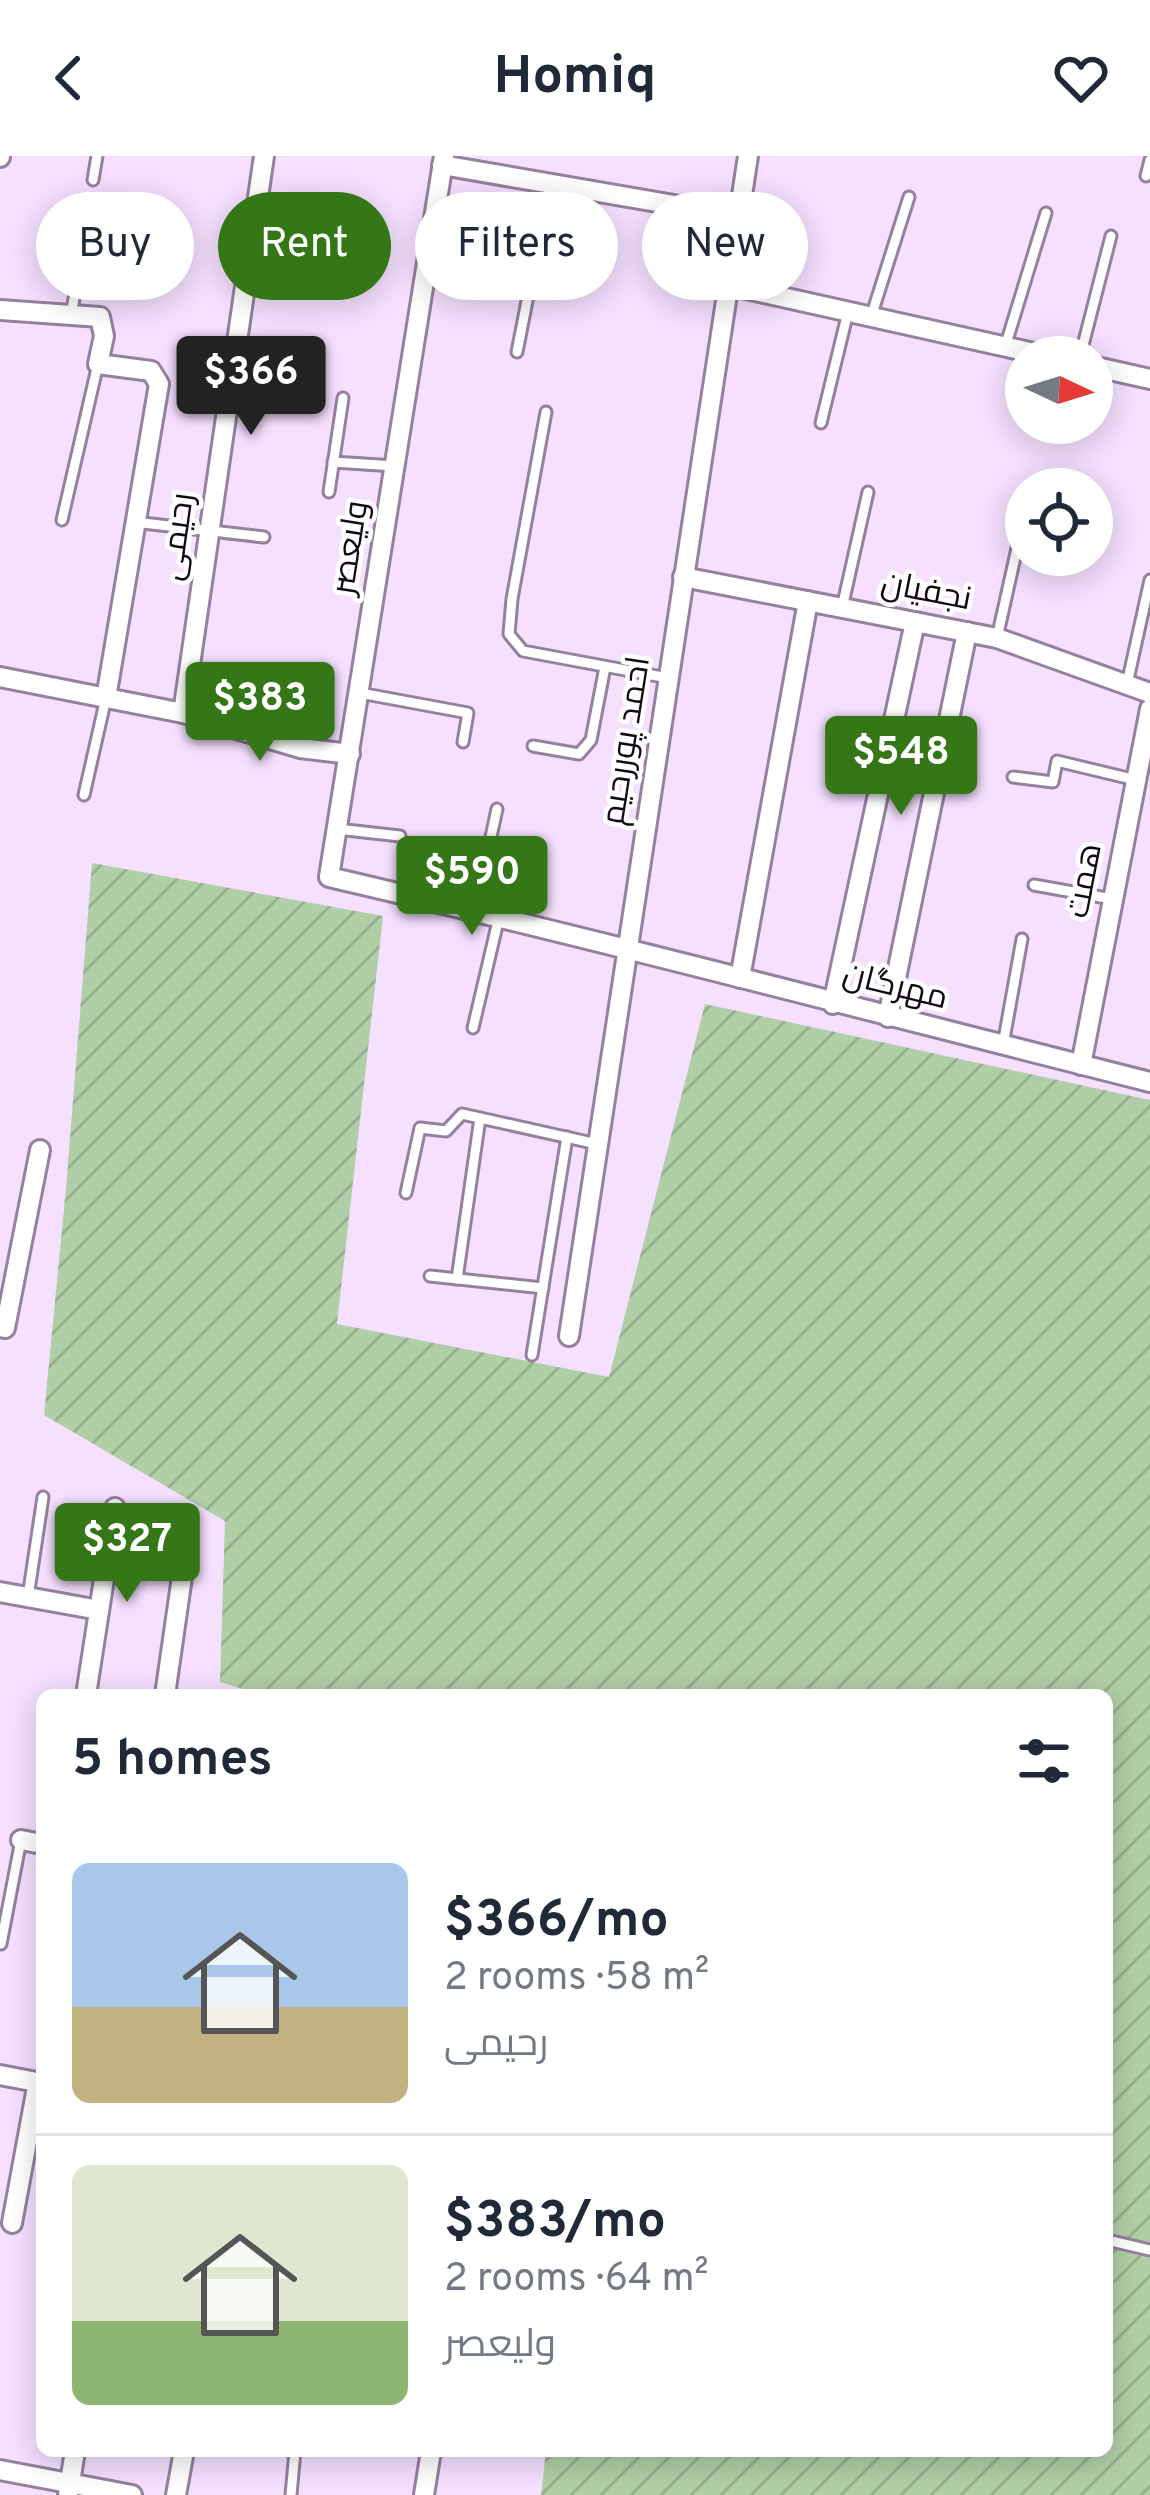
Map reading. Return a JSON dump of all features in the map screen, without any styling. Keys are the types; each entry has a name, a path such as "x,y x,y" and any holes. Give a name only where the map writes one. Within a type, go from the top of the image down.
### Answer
{"street":[{"name":"رحیمی","path":"183,712 264,156"},
{"name":"احمد پوررحیم","path":"742,192 748,156"},
{"path":"443,160 642,200"},
{"name":"ولیعصر","path":"329,877 443,160"},
{"name":"احمد پوررحیم","path":"569,1336 726,300"},
{"path":"795,300 1005,346"},
{"path":"0,310 100,317 104,336 98,364 152,371 159,384 106,698"},
{"path":"1113,371 1150,379"},
{"name":"نجفیان","path":"683,577 998,638 1150,693"},
{"path":"740,978 808,602"},
{"path":"833,1004 916,622"},
{"path":"888,1017 967,632"},
{"path":"0,677 183,712 299,748 350,754"},
{"name":"همت","path":"1081,1065 1150,709"},
{"name":"مهرگان","path":"329,877 627,946 833,1004 1150,1082"},
{"path":"0,1327 5,1328 40,1150"},
{"path":"87,1689 115,1508"},
{"path":"166,1689 183,1570"},
{"path":"0,1592 99,1610"},
{"path":"21,1840 36,1843"},
{"path":"0,2075 36,2082"},
{"path":"12,2223 36,2103"},
{"path":"69,2489 74,2457"},
{"path":"176,2495 183,2457"},
{"path":"424,2495 430,2457"},
{"path":"0,2470 69,2489 132,2495"}],"lane":[{"path":"93,180 97,156"},
{"path":"1146,176 1150,160"},
{"path":"518,352 550,184"},
{"path":"871,317 909,197"},
{"path":"1008,336 1046,213"},
{"path":"1085,336 1111,236"},
{"path":"71,315 74,300"},
{"path":"821,423 848,312"},
{"path":"62,520 98,364"},
{"path":"329,492 343,398"},
{"path":"546,412 509,634 523,651 668,679"},
{"path":"333,462 395,466"},
{"path":"842,608 868,492"},
{"path":"134,522 264,537"},
{"path":"998,638 1011,576"},
{"path":"1127,684 1150,580"},
{"path":"533,746 579,754 591,740 605,667"},
{"path":"360,693 468,713 463,742"},
{"path":"84,794 106,698"},
{"path":"1013,777 1053,782 1057,761 1136,780"},
{"path":"476,911 497,809"},
{"path":"337,829 400,836"},
{"path":"1034,884 1112,899"},
{"path":"473,1028 500,916"},
{"path":"1003,1045 1022,939"},
{"path":"406,1193 420,1128 446,1131 462,1114 597,1144"},
{"path":"457,1279 480,1118"},
{"path":"532,1355 567,1137"},
{"path":"430,1276 543,1288"},
{"path":"28,1597 43,1497"},
{"path":"1,1944 21,1840"},
{"path":"1113,2242 1150,2251"},
{"path":"291,2495 295,2457"}],"green space":[{"path":"92,863 383,916 337,1324 609,1377 705,1004 1150,1100 1150,2495 541,2495 545,2457 1113,2457 1113,1689 243,1689 220,1682 225,1521 44,1415"}]}
